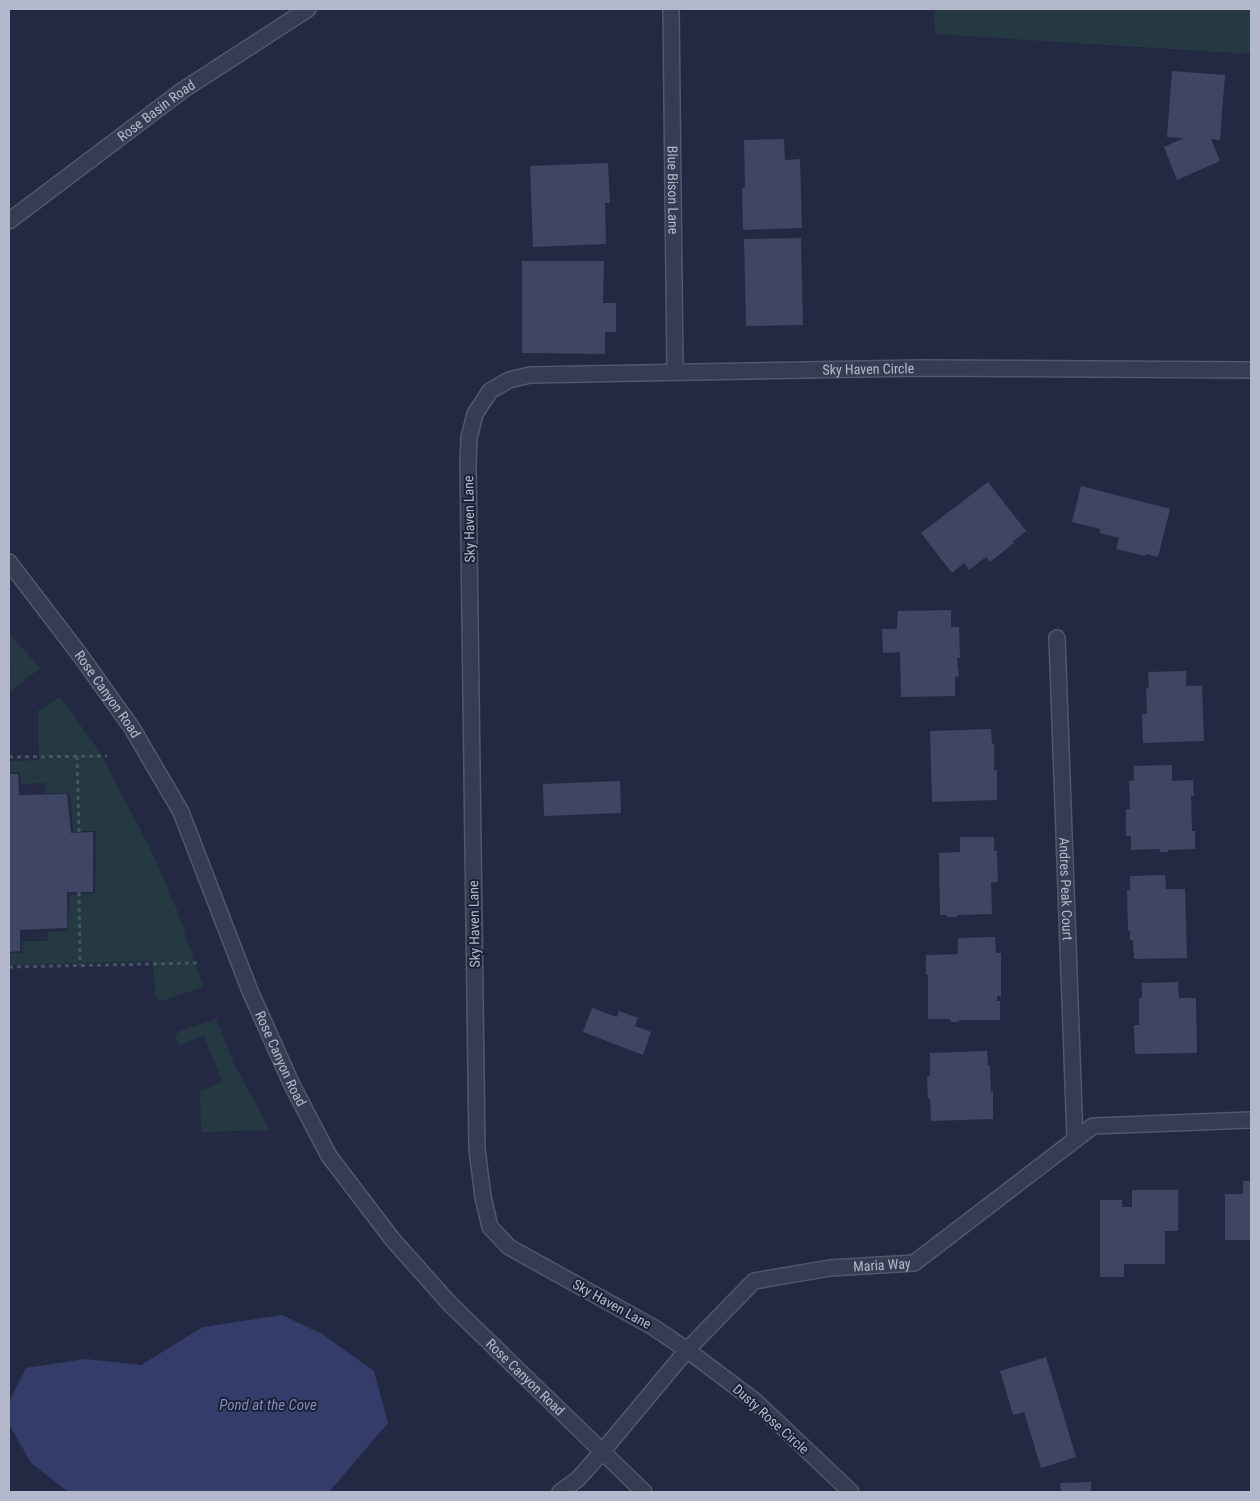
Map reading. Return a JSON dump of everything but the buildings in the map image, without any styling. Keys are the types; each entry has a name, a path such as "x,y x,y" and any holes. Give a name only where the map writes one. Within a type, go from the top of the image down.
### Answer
{"street":[{"name":"Rose Basin Road","path":"9,222 182,90 308,9"},
{"name":"Blue Bison Lane","path":"671,9 675,372"},
{"name":"Sky Haven Circle","path":"490,391 509,380 530,375 920,368 1251,370"},
{"name":"Sky Haven Lane","path":"490,391 475,414 469,438 468,464 477,1149 483,1198 490,1227 509,1247 653,1327 687,1350"},
{"name":"Rose Canyon Road","path":"9,562 80,655 132,728 181,812 250,991 292,1085 329,1156 393,1240 450,1304 644,1492"},
{"name":"Andres Peak Court","path":"1057,638 1076,1139"},
{"name":"Maria Way","path":"560,1492 578,1479 687,1350 754,1281 830,1268 914,1263 1093,1126 1251,1120"},
{"name":"Dusty Rose Circle","path":"687,1350 756,1400 851,1492"}],"path":[{"path":"77,756 79,832"},
{"path":"9,757 107,756"},
{"path":"79,892 80,966"},
{"path":"9,967 198,963"}],"shaded area":[{"path":"934,9 1251,9 1251,54 935,34"},
{"path":"9,633 40,668 9,692 9,674 11,672 9,669"},
{"path":"60,697 99,751 151,850 177,910 203,987 159,1000 155,995 153,961 9,965 9,953 22,953 23,941 47,941 48,932 67,931 70,895 95,893 96,831 73,831 70,793 45,793 45,783 21,784 20,772 9,772 9,761 39,760 38,711"},
{"path":"216,1019 234,1064 270,1130 201,1132 200,1091 222,1082 204,1036 179,1045 175,1037 178,1032"}],"water":[{"name":"Pond at the Cove","path":"282,1315 322,1334 374,1371 388,1423 329,1492 68,1492 31,1463 9,1424 9,1402 26,1368 85,1359 141,1365 203,1327"}]}
